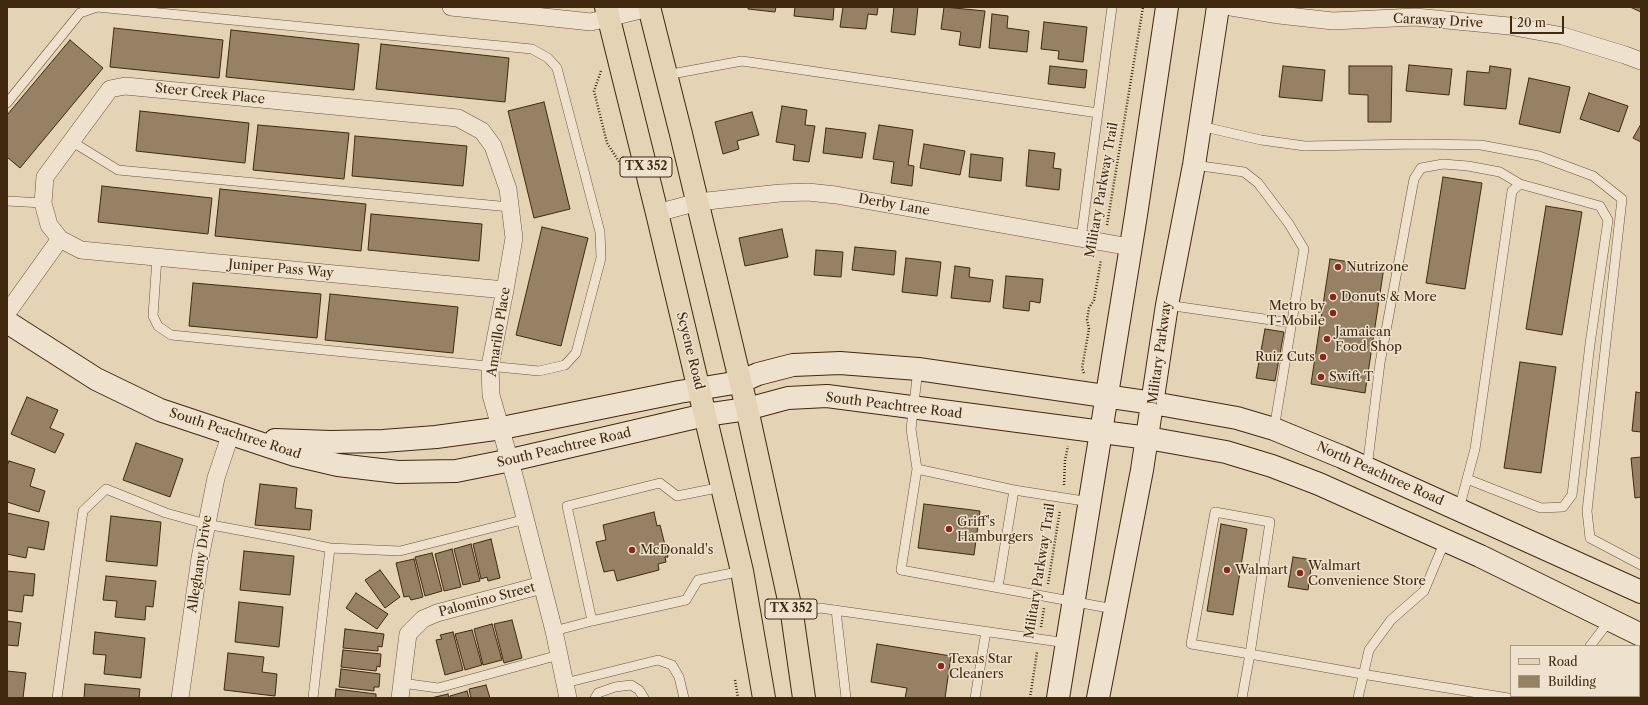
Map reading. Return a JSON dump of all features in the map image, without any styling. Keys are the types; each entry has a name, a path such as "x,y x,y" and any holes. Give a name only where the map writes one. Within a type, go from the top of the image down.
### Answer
{"main road":[{"name":"TX 352","path":"649,7 698,202 747,409 792,614 804,698"},
{"path":"1058,698 1107,396 1167,7"},
{"name":"Military Parkway","path":"1098,698 1148,438 1167,304 1194,165 1218,7"},
{"name":"Scyene Road","path":"608,13 742,571 764,698"},
{"name":"South Peachtree Road","path":"7,322 96,379 160,410 295,455 338,465 398,472 456,471 511,460 705,415 747,409 788,398 827,396 1148,438"},
{"path":"238,436 330,442 383,441 436,437 502,428 740,382 758,374 793,366 840,363 918,369 1107,396"},
{"name":"North Peachtree Road","path":"1107,396 1237,418 1274,429 1367,468 1641,592"},
{"path":"1148,438 1226,452 1272,466 1319,484 1446,541 1641,635"},
{"path":"1446,541 1459,509"}],"street":[{"path":"451,7 591,22 608,13 649,7"},
{"name":"Caraway Drive","path":"1231,7 1280,11 1333,21 1416,12 1563,36 1641,61"},
{"name":"Steer Creek Place","path":"60,239 49,224 43,203 45,177 110,89 125,86 458,118 482,131"},
{"name":"Amarillo Place","path":"482,131 493,146 508,189 514,238 490,366 491,395 511,460 554,631 567,690"},
{"name":"Derby Lane","path":"657,212 698,202 780,193 808,192 843,196 1130,247"},
{"path":"7,313 60,239"},
{"name":"Juniper Pass Way","path":"60,239 81,250 505,290"},
{"name":"Alleghany Drive","path":"180,698 200,558 216,478 238,436"},
{"name":"Palomino Street","path":"401,691 408,634 423,619 437,612 542,585"}],"lane":[{"path":"7,103 80,13 97,7 532,49 548,58 556,68 600,232 601,258 576,353 565,365 539,371 170,335 158,326 153,316 157,257"},
{"path":"1081,239 1112,7"},
{"path":"666,75 742,61 1098,113"},
{"path":"1200,126 1261,140 1305,146 1418,144 1481,145 1539,156 1593,176 1622,199 1587,511 1590,538 1641,566"},
{"path":"72,141 118,170 510,207"},
{"path":"1367,468 1380,363 1414,179 1421,168 1443,164 1468,166 1500,172 1520,184 1600,206 1608,220 1590,344 1572,495 1563,507 1541,508 1467,479"},
{"path":"1194,165 1244,172 1258,183 1289,224 1304,249 1274,429"},
{"path":"1459,509 1475,449 1512,191 1520,184"},
{"path":"7,201 43,203"},
{"path":"1167,304 1292,323"},
{"path":"918,369 911,429 916,469 901,570 1114,609"},
{"path":"916,469 1014,490 1090,502"},
{"path":"592,621 567,506 660,483 677,496 722,487"},
{"path":"57,698 83,511 106,489 166,513 206,524 330,548 400,551 526,519"},
{"path":"998,587 1014,490"},
{"path":"1242,698 1250,654 1270,522 1215,512 1191,644 1250,654 1362,674 1508,698"},
{"path":"1358,698 1362,674 1369,650 1391,620 1424,591 1446,541"},
{"path":"313,698 330,548"},
{"path":"554,631 686,600 698,580 742,571"},
{"path":"792,614 820,608 1068,643"},
{"path":"836,610 846,698"},
{"path":"1591,645 1610,620"},
{"path":"975,698 986,632"},
{"path":"401,691 438,688 559,655"},
{"path":"567,690 658,660 672,665 679,677 684,698"},
{"path":"595,698 598,693 615,687 631,685 639,690 644,698"}],"path":[{"name":"Military Parkway Trail","path":"1084,375 1082,368 1089,329 1089,308 1094,300 1143,7"},
{"path":"602,69 594,91 608,143 627,174"},
{"name":"Military Parkway Trail","path":"1030,698 1062,498 1068,447"},
{"path":"735,680 738,698"}],"building":[{"path":"748,7 776,7 775,12 748,9"},
{"path":"795,7 834,7 833,20 794,16"},
{"path":"843,7 878,7 877,15 868,14 866,29 840,27"},
{"path":"894,7 918,7 915,35 891,32"},
{"path":"944,7 985,11 980,48 959,45 961,32 941,29"},
{"path":"1630,7 1641,7 1641,12"},
{"path":"992,14 1008,16 1007,28 1029,31 1027,52 989,48"},
{"path":"1044,22 1087,27 1083,62 1058,59 1059,51 1041,49"},
{"path":"114,28 223,40 219,78 110,67"},
{"path":"231,30 359,44 354,90 226,77"},
{"path":"70,40 103,68 20,168 7,157 7,115"},
{"path":"381,44 509,58 505,102 376,89"},
{"path":"1409,65 1452,69 1449,95 1406,91"},
{"path":"1050,66 1087,70 1085,88 1048,84"},
{"path":"1283,66 1325,70 1322,101 1279,97"},
{"path":"1349,66 1392,66 1391,122 1368,122 1368,95 1349,94"},
{"path":"1490,66 1511,69 1506,109 1464,105 1467,71 1489,73"},
{"path":"1529,78 1570,87 1560,133 1519,124"},
{"path":"1589,93 1628,106 1619,132 1580,119"},
{"path":"544,102 570,209 534,218 508,111"},
{"path":"782,106 807,110 805,125 815,126 809,162 793,160 795,145 776,142"},
{"path":"140,111 249,123 245,163 136,151"},
{"path":"752,112 759,135 737,141 739,149 723,154 715,122"},
{"path":"1641,124 1641,142 1633,138"},
{"path":"258,125 349,133 344,179 253,170"},
{"path":"879,125 913,130 908,165 914,166 912,186 891,183 894,162 873,159"},
{"path":"826,128 866,133 862,158 823,153"},
{"path":"355,136 467,146 463,186 352,176"},
{"path":"924,144 965,151 960,175 920,168"},
{"path":"1029,150 1055,153 1053,168 1061,169 1059,190 1026,186"},
{"path":"971,154 1003,158 1001,181 969,177"},
{"path":"1443,177 1482,183 1465,289 1426,283"},
{"path":"102,186 212,198 208,234 98,222"},
{"path":"220,189 366,204 361,251 215,236"},
{"path":"1546,206 1582,212 1562,335 1526,329"},
{"path":"371,214 482,224 479,261 368,250"},
{"path":"542,227 588,238 561,346 516,335"},
{"path":"782,229 788,257 745,266 739,238"},
{"path":"855,247 896,251 894,275 852,270"},
{"path":"816,250 843,252 841,277 814,275"},
{"path":"906,258 941,262 937,296 902,292"},
{"path":"1330,259 1384,267 1365,393 1311,384"},
{"path":"955,266 970,268 969,277 993,280 990,302 951,298"},
{"path":"1006,276 1043,279 1040,303 1030,301 1029,311 1003,308"},
{"path":"193,283 321,294 317,338 189,326"},
{"path":"330,294 458,307 453,353 325,340"},
{"path":"1265,329 1284,332 1275,381 1256,378"},
{"path":"1520,362 1556,367 1541,473 1504,468"},
{"path":"1636,392 1641,393 1641,432 1632,431"},
{"path":"27,397 58,410 50,428 64,434 55,453 11,434"},
{"path":"136,443 183,459 170,497 123,480"},
{"path":"1641,457 1641,497 1635,498 1631,458"},
{"path":"9,461 35,469 30,486 45,491 39,512 7,502 7,466"},
{"path":"260,484 297,488 295,508 312,510 310,530 255,525"},
{"name":"Griff's Hamburgers","path":"924,504 980,511 974,555 918,548"},
{"name":"McDonald's","path":"654,512 657,526 660,525 668,557 665,557 666,562 658,564 659,570 617,581 614,570 604,572 596,542 606,540 603,525"},
{"path":"7,513 49,522 44,550 28,547 26,558 7,554"},
{"path":"111,516 161,522 157,566 106,561"},
{"name":"Walmart","path":"1221,524 1247,529 1233,615 1207,611"},
{"path":"491,539 500,578 488,581 487,577 481,579 473,544"},
{"path":"471,544 480,581 463,585 454,549"},
{"path":"452,549 461,587 444,591 435,554"},
{"path":"244,551 294,556 290,595 240,590"},
{"path":"432,553 442,591 425,596 415,557"},
{"name":"Walmart Convenience Store","path":"1293,557 1312,560 1308,590 1288,587"},
{"path":"414,559 423,597 411,600 409,596 404,597 396,563"},
{"path":"380,570 400,597 385,608 365,580"},
{"path":"7,571 35,574 33,596 24,595 22,612 7,610"},
{"path":"106,576 156,581 153,607 146,606 145,620 115,617 117,601 103,600"},
{"path":"356,593 388,614 377,629 346,608"},
{"path":"239,602 283,607 279,647 235,642"},
{"path":"512,620 522,658 504,663 494,624"},
{"path":"7,621 21,623 18,646 7,645"},
{"path":"492,624 502,660 483,665 474,629"},
{"path":"345,629 384,634 382,647 378,646 378,651 343,648"},
{"path":"472,630 482,665 465,670 455,634"},
{"path":"95,632 145,638 141,678 104,674 106,655 93,654"},
{"path":"453,632 463,670 445,675 436,640 442,639 440,635"},
{"path":"877,644 951,656 945,698 905,698 907,688 871,682"},
{"path":"343,650 381,654 380,667 377,666 376,671 341,667"},
{"path":"228,653 264,657 262,672 277,674 275,696 224,690"},
{"path":"341,669 380,674 379,687 374,687 374,691 339,687"},
{"path":"7,671 26,673 23,698 7,698"},
{"path":"85,684 140,689 139,698 84,698"},
{"path":"486,685 490,698 471,698 469,689"},
{"path":"336,689 376,694 376,698 335,698"},
{"path":"467,691 469,698 450,698 450,696"},
{"path":"448,694 449,698 431,698"}],"place":[{"name":"Nutrizone","path":"1338,267"},
{"name":"Donuts & More","path":"1333,297"},
{"name":"Metro by T-Mobile","path":"1333,313"},
{"name":"Jamaican Food Shop","path":"1327,339"},
{"name":"Ruiz Cuts","path":"1323,357"},
{"name":"Swift T","path":"1321,377"},
{"name":"Griff's Hamburgers","path":"949,529"},
{"name":"McDonald's","path":"632,550"},
{"name":"Walmart","path":"1227,570"},
{"name":"Walmart Convenience Store","path":"1300,573"},
{"name":"Texas Star Cleaners","path":"941,666"}]}
